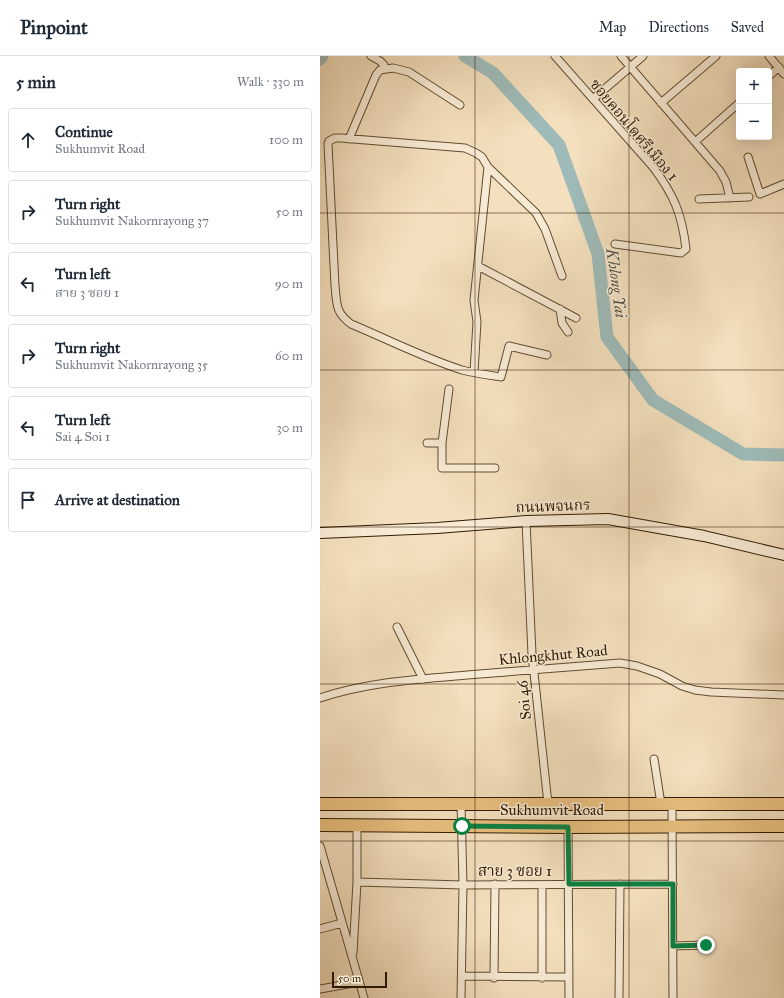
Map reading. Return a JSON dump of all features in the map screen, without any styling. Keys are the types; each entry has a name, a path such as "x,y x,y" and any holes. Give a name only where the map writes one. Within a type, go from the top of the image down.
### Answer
{"main road":[{"name":"Sukhumvit Road","path":"320,804 784,804"},
{"name":"Sukhumvit Road","path":"320,825 568,827 784,826"}],"street":[{"path":"370,56 380,61 384,65 383,69"},
{"name":"ซอยคอนโดศรีเมือง 1","path":"555,56 653,167 664,182 678,211 683,228 686,249 681,253 615,244"},
{"path":"621,56 720,171 726,182 730,198"},
{"path":"593,99 643,56"},
{"path":"662,102 716,56"},
{"path":"769,56 784,74"},
{"path":"772,73 779,67"},
{"path":"349,139 376,75 383,69 393,68 409,72 460,105"},
{"path":"695,142 738,104"},
{"path":"547,356 509,346 501,377 463,370 440,362 351,324 342,318 339,312 335,286 329,141 335,138 465,148 476,153 482,157 488,167 536,213 545,230 562,276"},
{"path":"748,158 760,194 784,184"},
{"path":"474,372 477,322 474,305 488,167"},
{"path":"699,199 749,197"},
{"path":"478,266 576,318"},
{"path":"560,309 562,323 568,332"},
{"path":"449,389 442,443 442,468 495,468"},
{"path":"426,443 442,443"},
{"name":"ถนนพจนกร","path":"320,533 437,528 526,521 602,519 625,521 704,536 784,556"},
{"name":"Soi 46","path":"526,521 532,654 548,804"},
{"path":"397,627 423,679"},
{"name":"Khlongkhut Road","path":"320,698 344,690 372,684 620,663 638,666 660,674 682,686 695,690 710,692 784,694"},
{"path":"654,759 672,826 673,998"},
{"path":"461,804 463,884 461,998"},
{"path":"353,959 357,882 357,826"},
{"path":"568,827 569,998"},
{"path":"320,846 364,998"},
{"name":"สาย 3 ซอย 1","path":"357,882 542,885 673,884"},
{"path":"494,978 495,884"},
{"path":"619,998 620,884"},
{"path":"542,885 542,978"},
{"path":"320,929 342,923"},
{"path":"673,946 706,945"},
{"path":"462,976 494,978 569,978"},
{"path":"320,990 359,982"}],"waterway":[{"name":"Khlong Yai","path":"465,56 493,73 559,145 598,254 607,337 653,400 743,454 784,455"}],"route":[{"path":"462,826 568,827 569,884 673,884 673,946 706,945"}]}
